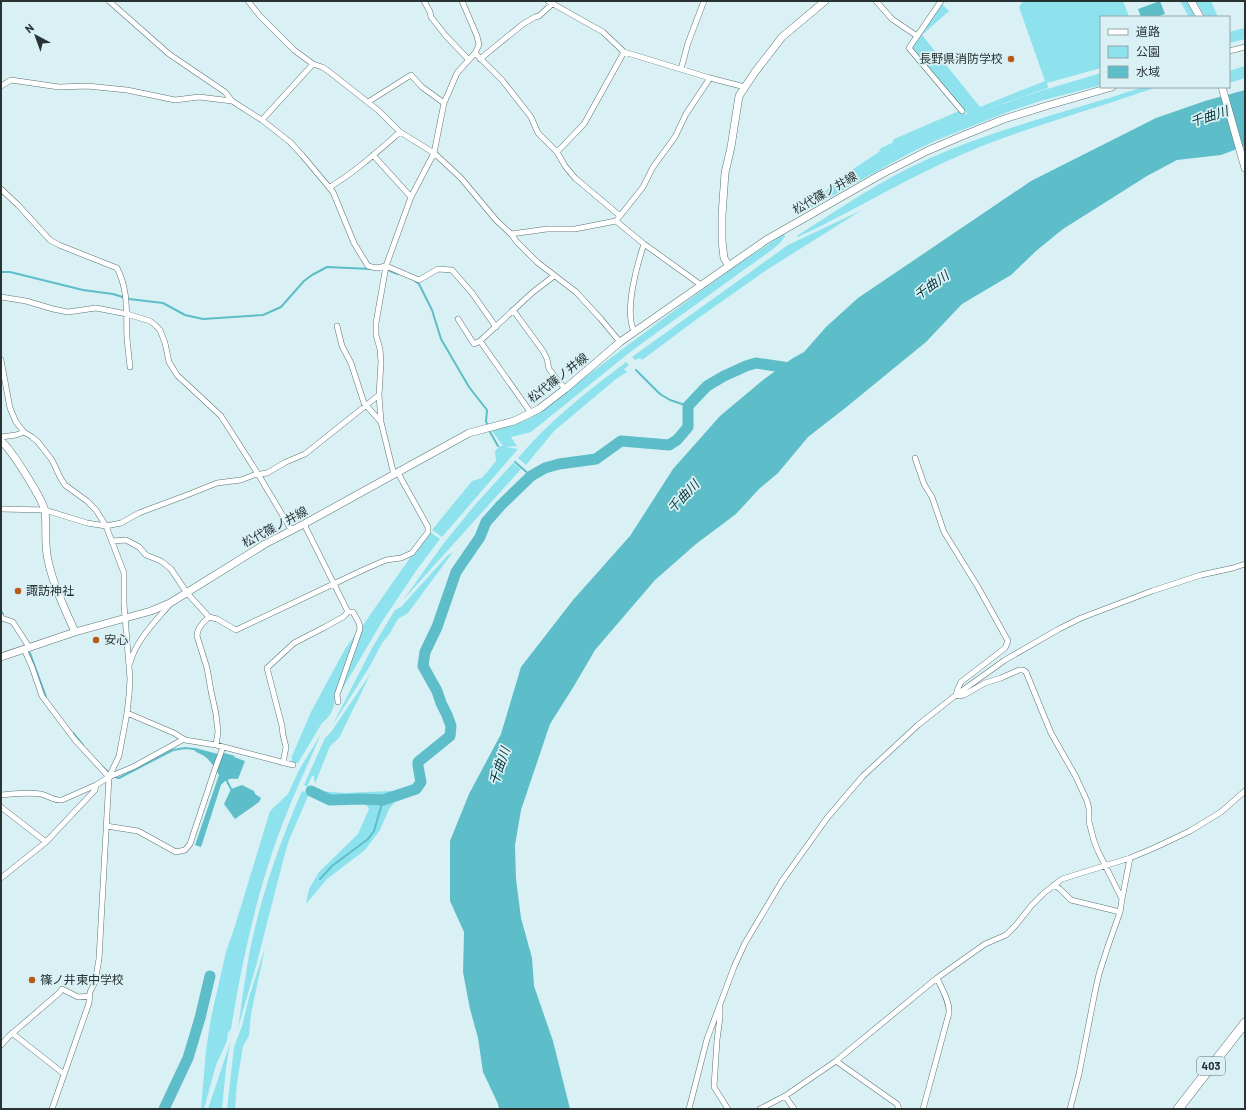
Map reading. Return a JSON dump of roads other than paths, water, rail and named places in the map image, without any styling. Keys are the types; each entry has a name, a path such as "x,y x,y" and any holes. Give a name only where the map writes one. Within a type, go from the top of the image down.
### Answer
{"highway":[{"name":"403","path":"1178,1109 1245,1023"}],"main road":[{"path":"729,266 724,258 722,242 724,173 731,147 739,96 782,36 825,1"},
{"path":"1191,1 1199,16"},
{"name":"松代篠ノ井線","path":"1,657 75,632 152,611 170,603 265,544 292,531 469,434 514,421 531,413 565,390 620,342 766,240 880,175 927,151 1004,119 1109,88"},
{"path":"1222,88 1245,168"},
{"path":"1,441 5,444 29,480 40,498 45,510 47,559 53,578 75,632"}],"street":[{"path":"108,1 169,54 225,92 232,101 262,120 294,147 330,187 354,243 368,266 376,268 386,266 419,280 438,269 452,270 472,292 496,327"},
{"path":"248,1 260,16 294,50 313,64 327,70 379,111 400,132 434,153 461,178 496,220 511,234 536,262 576,292 620,342"},
{"path":"424,1 431,17 446,36 468,59"},
{"path":"112,540 126,540 139,547 146,555 161,562 171,569 187,593 209,617 217,619 236,630 386,560 401,558 412,552 428,532 428,527 396,474 381,422 379,395 381,362 380,349 376,335 376,323 386,266 411,197 434,153 444,103 457,73 475,53 479,45 477,36 462,1"},
{"path":"681,69 688,43 704,1"},
{"path":"876,1 892,19 917,36"},
{"path":"941,1 909,48 962,111"},
{"path":"480,59 523,24 534,17 539,16 550,3 603,32 624,52 745,87"},
{"path":"1230,51 1245,47"},
{"path":"557,152 584,124 624,52"},
{"path":"475,53 502,80 531,117 538,133 557,152 565,166 575,178 619,215"},
{"path":"262,120 313,64"},
{"path":"368,102 412,75 422,87 444,103"},
{"path":"616,221 619,215 643,187 653,167 675,137 686,114 710,78"},
{"path":"1,86 11,80 59,87 87,86 127,90 175,100 199,97 232,101"},
{"path":"330,187 348,176 400,132"},
{"path":"374,155 411,197"},
{"path":"1,189 50,240 117,268 127,298 127,339 130,367"},
{"path":"511,234 547,229 575,229 616,221"},
{"path":"616,221 644,244 701,285"},
{"path":"634,332 632,326 632,293 638,262 644,244"},
{"path":"458,319 474,344 480,341 533,292 554,276"},
{"path":"1,297 26,301 68,312 96,308 127,314 150,321 155,325 160,330 170,362 177,375 221,416 292,531"},
{"path":"513,310 543,351 547,359 549,369 565,390"},
{"path":"337,326 342,346 352,363 365,406 381,422"},
{"path":"480,341 531,413"},
{"path":"1,360 10,408 16,422 24,432 38,442 52,460 65,485 87,501 96,510 106,526 124,573 124,604 130,679 128,713 119,756 109,778 99,959 95,982 90,992 90,996 52,1109"},
{"path":"1,509 45,510 87,523 106,526 120,523 139,513 217,483 241,480 258,474 268,473 286,462 305,454 379,395"},
{"path":"1,436 24,432"},
{"path":"915,458 924,484 932,497 944,532 978,587 1008,641 1005,648 961,682 956,695"},
{"path":"304,524 348,612"},
{"path":"689,1109 707,1039 734,968 746,943 782,881 827,818 863,776 913,729 956,695 1005,660 1059,629 1081,618 1152,591 1201,575 1245,564"},
{"path":"1233,568 1245,567"},
{"path":"129,667 131,659 147,631 170,603"},
{"path":"338,702 337,696 360,629 359,623 353,612 348,612"},
{"path":"283,763 286,747 267,668 294,643 343,617 348,612"},
{"path":"1,616 2,618 13,622 26,648 42,696 75,740 109,778"},
{"path":"209,617 199,627 197,636 207,668 216,714 218,732 216,745"},
{"path":"956,695 964,695 985,683 1019,670 1026,672 1051,733 1076,777 1087,802 1089,809 1089,822 1094,841 1122,900"},
{"path":"128,713 174,733 184,739 216,745 222,750 293,765"},
{"path":"1,795 27,793 41,795 56,801 62,800 133,767 184,739"},
{"path":"106,826 138,831 176,852 182,852 190,844 222,750"},
{"path":"1,878 46,842 95,790 96,785"},
{"path":"760,1109 785,1096 836,1061 937,978 985,944 1006,935 1016,925 1030,906 1062,879 1130,858 1190,831 1221,812 1245,791"},
{"path":"1,807 46,842"},
{"path":"1070,1109 1079,1074 1099,974 1120,912 1130,858"},
{"path":"1054,885 1071,900 1120,912"},
{"path":"924,1109 949,1014 948,1003 937,978"},
{"path":"1,1045 12,1033 60,993 62,989 78,998 90,996"},
{"path":"720,1003 714,1087 728,1109"},
{"path":"12,1033 64,1074"},
{"path":"836,1061 896,1104 899,1109"},
{"path":"785,1096 794,1109"}],"water":[{"path":"1160,1 1165,14 1159,16 1141,16 1138,9"},
{"name":"千曲川","path":"1245,90 1245,146 1221,155 1177,160 1147,176 1063,229 1036,251 1011,275 962,304 926,342 808,437 778,473 759,489 736,514 696,544 655,580 595,650 550,724 521,810 515,845 516,879 521,918 532,958 534,986 553,1041 570,1109 499,1109 483,1072 478,1038 470,1009 463,972 464,932 450,901 450,841 469,794 501,734 521,667 573,600 630,536 673,469 720,416 763,380 793,358 804,352 826,327 858,298 1031,181 1156,118 1205,101"},
{"path":"195,748 218,754 224,753 245,761 238,779 228,779 221,785 201,847 195,845 219,775 203,755 193,749"},
{"path":"242,785 254,791 255,794 261,798 259,802 235,819 224,804 231,789"}],"waterway":[{"path":"1,272 10,272 83,290 113,294 129,299 163,303 185,315 203,319 263,315 281,307 304,281 327,267 371,269"},
{"path":"390,271 398,274"},
{"path":"415,281 419,284 432,310 441,339 469,387 487,410 487,424"},
{"path":"311,791 330,800 383,800 416,789 421,782 418,762 450,736 451,726 437,691 423,666 425,652 437,627 456,572 480,537 486,522 531,476 545,468 559,464 596,459 621,441 669,445 677,440 688,427 688,406 707,386 724,376 756,363 796,369"},
{"path":"636,370 660,394 670,400 688,406"},
{"path":"490,432 498,446"},
{"path":"515,462 531,476"},
{"path":"30,653 46,697"},
{"path":"73,733 83,745"},
{"path":"115,777 119,778 173,750 185,748 194,749"},
{"path":"103,767 108,772"},
{"path":"226,779 231,789"},
{"path":"320,879 332,866 368,839 374,831 383,800"},
{"path":"164,1109 188,1058 200,1018 210,976"}],"place":[{"name":"長野県消防学校","path":"1011,59"},
{"name":"諏訪神社","path":"18,591"},
{"name":"安心","path":"96,640"},
{"name":"篠ノ井東中学校","path":"32,980"}]}
